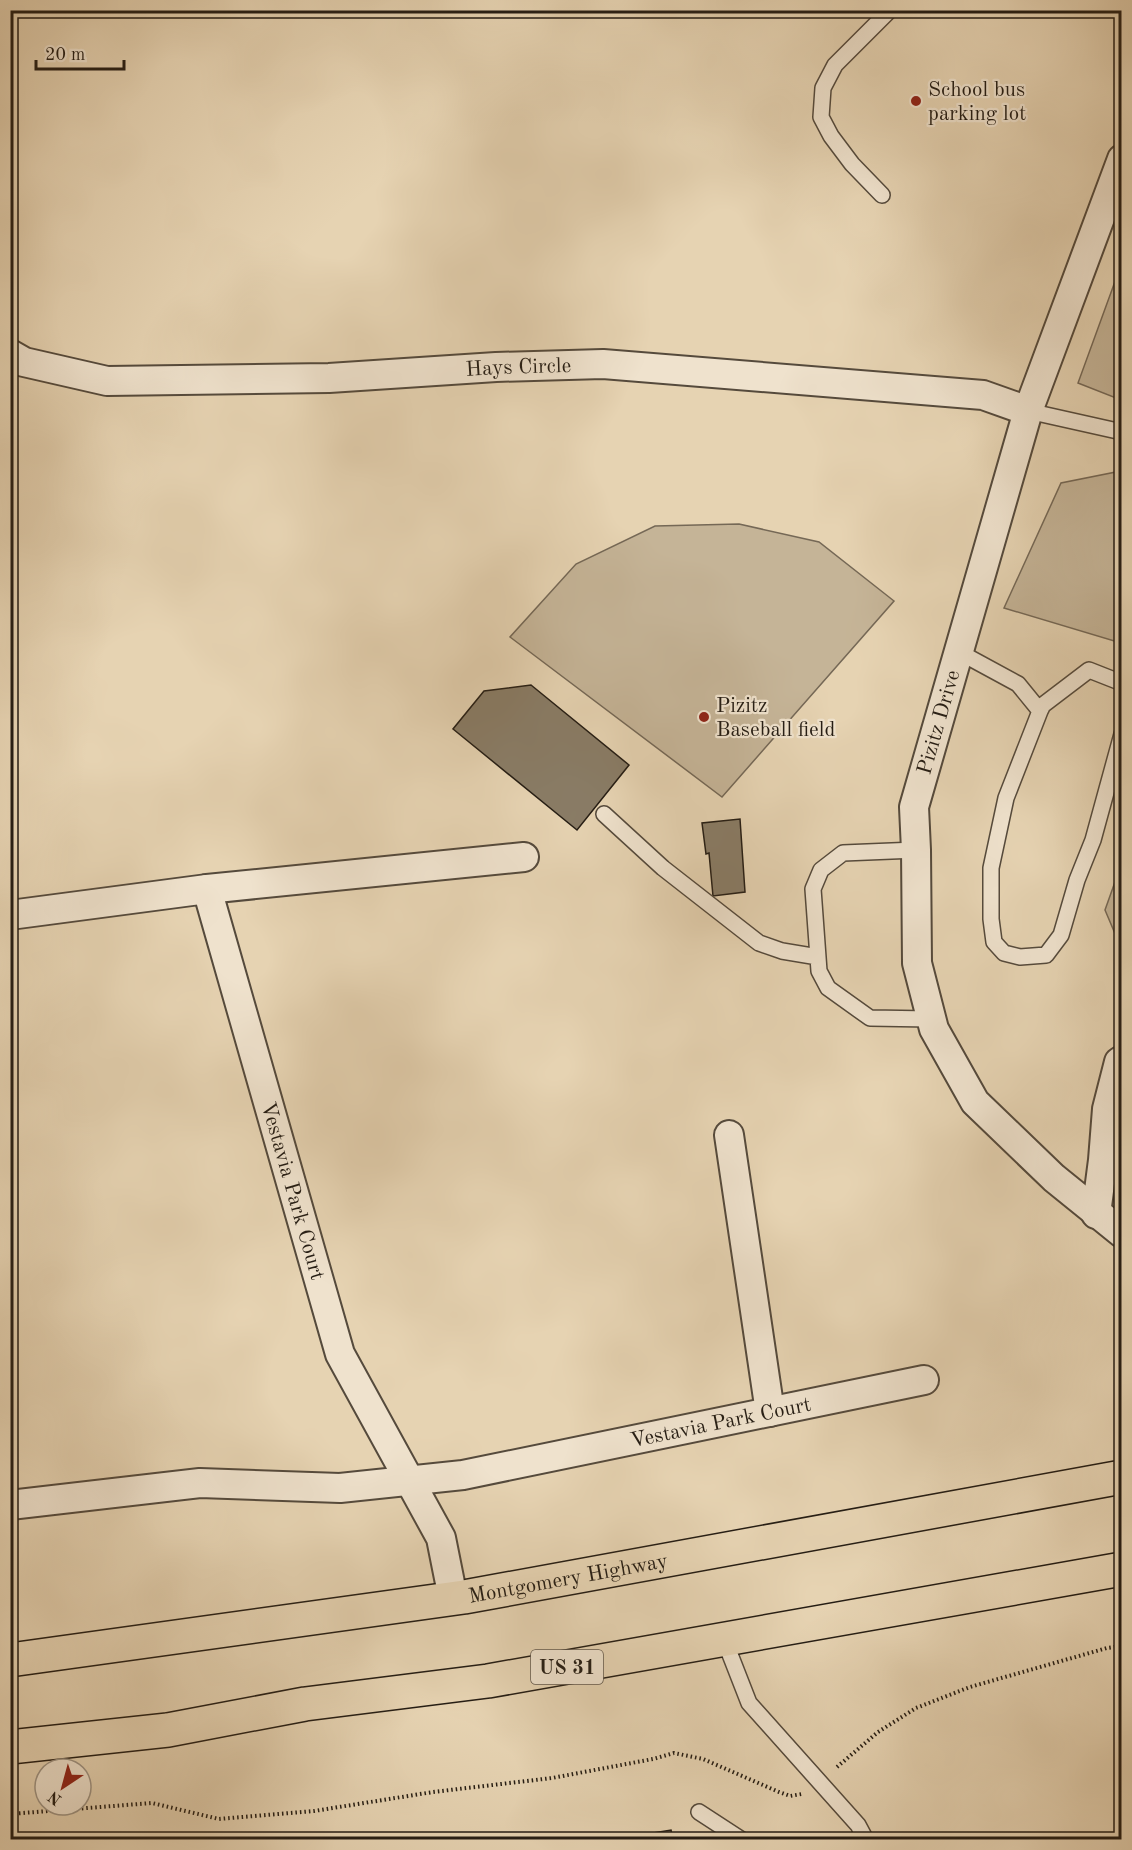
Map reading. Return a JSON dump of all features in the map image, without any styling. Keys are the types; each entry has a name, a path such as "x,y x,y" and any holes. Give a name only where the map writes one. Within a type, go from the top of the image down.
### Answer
{"main road":[{"name":"Montgomery Highway","path":"10,1660 453,1598 1122,1477"},
{"name":"US 31","path":"10,1747 168,1730 305,1704 488,1681 1122,1569"}],"street":[{"name":"Pizitz Drive","path":"1122,159 1028,411 914,807 917,963 934,1029 975,1102 1054,1178 1122,1233"},
{"name":"Hays Circle","path":"10,354 24,362 107,381 329,378 496,367 603,364 983,395 1028,411"},
{"path":"10,915 207,889 524,857"},
{"name":"Vestavia Park Court","path":"207,889 340,1354 441,1538 453,1598"},
{"path":"1096,1214 1107,1109 1119,1062 1122,1060"},
{"path":"729,1135 770,1412"},
{"name":"Vestavia Park Court","path":"10,1505 200,1483 340,1488 463,1475 924,1380"}],"lane":[{"path":"882,195 852,164 831,136 821,117 823,88 835,65 890,10"},
{"path":"1028,411 1122,432"},
{"path":"958,652 1018,684 1040,711"},
{"path":"1122,682 1089,670 1044,705 1040,711 1006,798 991,868 991,919 994,942 1004,953 1020,957 1046,955 1061,934 1077,880 1093,840 1122,734"},
{"path":"604,814 663,868 759,943 782,951 818,957"},
{"path":"916,850 843,854 821,870 813,889 819,970 828,988 870,1018 931,1019"},
{"path":"724,1639 749,1703 858,1825 866,1839"},
{"path":"699,1812 742,1839"}],"path":[{"path":"10,1814 152,1803 219,1819 302,1812 433,1792 552,1778 674,1753 703,1759 790,1796 801,1795 878,1732 916,1708 970,1688 1107,1648 1122,1646"}],"shaded area":[{"path":"1121,265 1121,400 1078,383"},
{"path":"1121,471 1121,643 1004,608 1061,483"},
{"name":"Pizitz Baseball field","path":"739,524 819,542 894,601 722,797 510,637 576,564 655,526"},
{"path":"1121,865 1122,942 1119,943 1105,910"}],"building":[{"path":"531,685 629,765 577,830 453,729 484,691"},
{"path":"740,819 745,892 713,896 709,853 706,854 702,823"},
{"path":"671,1830 672,1835 684,1834 692,1840 647,1840 646,1834"}],"place":[{"name":"School bus parking lot","path":"916,101"},
{"name":"Pizitz Baseball field","path":"704,717"}]}
